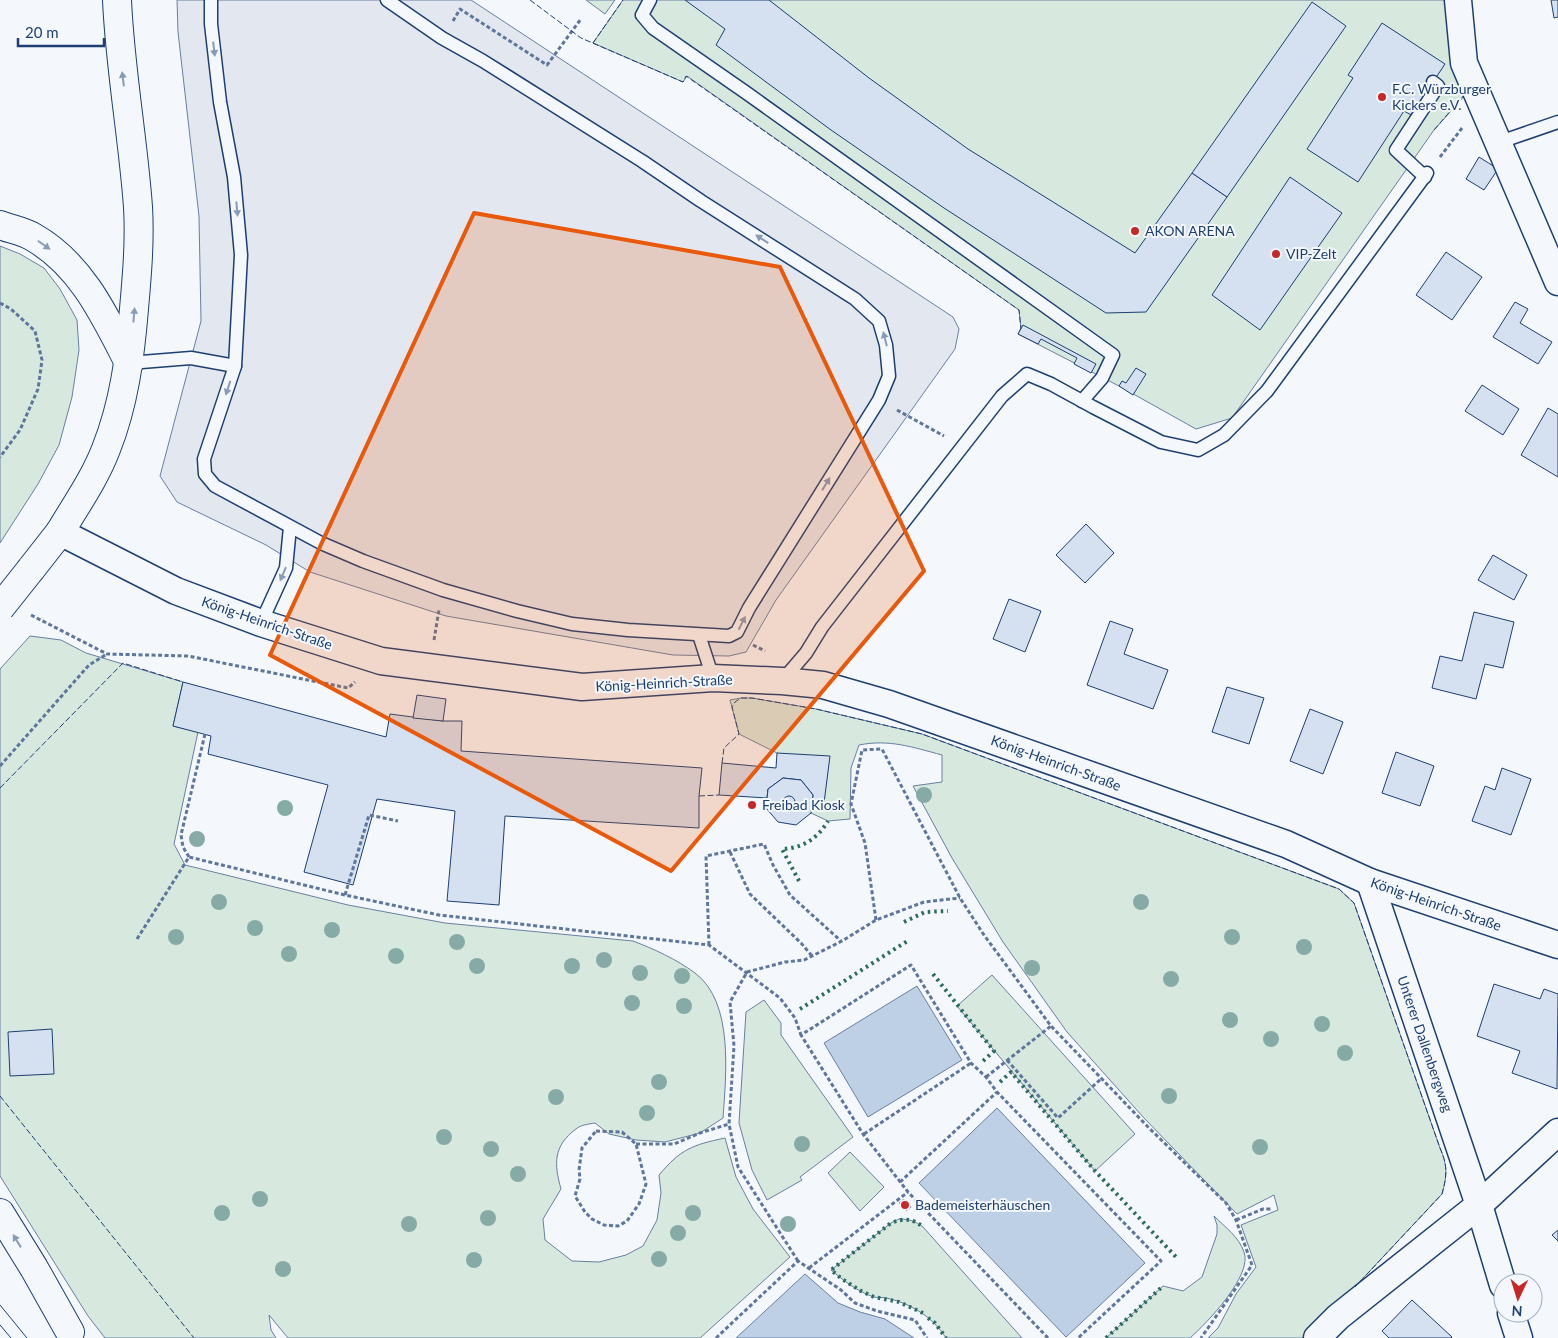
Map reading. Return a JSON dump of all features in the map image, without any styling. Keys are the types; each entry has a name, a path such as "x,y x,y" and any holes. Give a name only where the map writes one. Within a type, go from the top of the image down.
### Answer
{"main road":[{"path":"13,610 31,569 60,532 83,495 106,451 118,417 129,364 138,273 138,207 119,45 117,0"},
{"path":"0,225 32,236 63,259 88,288 129,364"},
{"path":"0,1213 72,1335"},
{"path":"0,1250 72,1335"}],"street":[{"path":"1458,0 1464,64 1558,282"},
{"name":"König-Heinrich-Straße","path":"60,532 176,592 261,623 380,661 582,687 713,678 823,685 890,704 1286,844 1370,882 1558,945"},
{"name":"Unterer Dallenbergweg","path":"1370,882 1479,1205 1499,1273"},
{"path":"1317,1338 1338,1317 1479,1205 1558,1132"},
{"path":"1514,1323 1519,1338"}],"lane":[{"path":"211,0 211,24 220,102 234,177 241,255 235,366 204,459 205,474 215,486 321,543 363,561 443,590 517,612 572,624 699,635 729,636 737,632 879,400 889,376 886,345 879,320 855,299 642,161 442,38 387,0"},
{"path":"650,0 642,15 653,28 1113,355 1102,378 1082,401"},
{"path":"782,681 806,653 822,628 1002,396 1027,374 1051,384 1161,442 1198,450 1224,435 1267,391 1426,175 1396,150 1438,86 1432,82"},
{"path":"1497,143 1558,122"},
{"path":"129,364 191,358 235,366"},
{"path":"261,623 286,568 290,527"},
{"path":"699,635 713,678"}],"path":[{"path":"442,38 460,9 547,65 582,20"},
{"path":"1426,175 1468,120"},
{"path":"0,303 11,309 35,331 42,360 38,389 20,430 0,457"},
{"path":"879,400 945,436"},
{"path":"434,638 443,590"},
{"path":"13,610 107,654 188,656 348,688 380,661"},
{"path":"729,636 768,652 806,653"},
{"path":"0,766 89,665 107,654"},
{"path":"205,734 181,835 183,847 189,857 345,896 439,916 709,945 747,972 780,998 795,1018 801,1035 864,1134 908,1192 1048,1338"},
{"path":"876,920 865,843 851,804 862,750 882,749 960,898 984,935 1051,1026 1226,1203 1236,1220 1252,1265 1201,1338"},
{"path":"345,896 369,815 398,821"},
{"path":"709,945 706,856 764,844 773,865 790,895 842,941"},
{"path":"730,852 750,894 812,956"},
{"path":"137,939 189,857"},
{"path":"927,1338 915,1320 876,1311 855,1303 841,1290 798,1261 738,1167 729,1124 734,1046 730,1002 747,972 785,962 804,960 842,941 876,920 924,902 960,898"},
{"path":"801,1035 911,965 972,1063 997,1092 1161,1261 1078,1338"},
{"path":"986,1077 1051,1026"},
{"path":"1007,1060 1058,1118 1102,1078"},
{"path":"864,1134 972,1063"},
{"path":"900,1182 997,1092"},
{"path":"636,1144 646,1184 638,1204 627,1221 618,1226 604,1224 592,1219 575,1196 581,1180 579,1170 582,1148 596,1130 622,1132 636,1144 674,1144 729,1124"},
{"path":"809,1268 908,1192"},
{"path":"1236,1220 1263,1209 1272,1209"},
{"path":"716,1338 798,1261"}],"highlighted area":[{"path":"474,213 780,267 924,571 671,871 270,655"}],"shaded area":[{"path":"177,0 471,0 953,317 959,329 955,349 776,600 746,652 729,656 673,655 446,616 310,572 266,545 177,502 160,476 201,321 199,216 178,32"},
{"path":"586,0 615,0 605,14"},
{"name":"AKON ARENA","path":"623,0 1446,0 1467,93 1434,130 1232,418 1196,429 1119,386 1018,334 1021,328 1019,310 687,76 683,82 593,43"},
{"path":"0,246 20,254 44,268 60,289 77,320 79,350 72,397 59,445 38,484 0,543"},
{"path":"30,636 61,640 86,653 183,682 173,726 198,732 174,844 185,865 348,905 445,923 633,941 665,955 695,973 708,986 722,1020 726,1061 723,1118 700,1133 665,1142 636,1140 609,1134 595,1123 578,1128 568,1135 559,1149 557,1171 561,1189 543,1219 545,1240 572,1261 599,1262 626,1255 643,1246 657,1220 661,1193 659,1175 674,1159 688,1149 725,1138 736,1177 753,1209 790,1257 700,1338 288,1338 269,1315 271,1330 276,1338 105,1338 88,1316 0,1176 0,669"},
{"path":"752,698 816,709 922,734 1339,889 1354,903 1443,1154 1446,1171 1442,1194 1307,1338 1208,1338 1218,1328 1236,1294 1256,1267 1241,1225 1278,1210 1274,1195 1237,1214 1144,1118 1067,1032 1003,942 952,858 913,786 942,782 942,755 891,743 859,745 851,768 850,819 828,821 811,813 812,802 824,803 777,753 739,734 730,700"},
{"path":"992,975 1135,1134 1095,1171 957,1006"},
{"path":"764,1000 781,1023 781,1035 853,1137 800,1177 802,1180 767,1200 752,1170 739,1123 746,1012"},
{"path":"850,1152 884,1187 860,1211 828,1173"},
{"path":"1214,1216 1239,1242 1244,1252 1245,1262 1242,1273 1235,1285 1217,1310 1190,1338 1106,1338 1163,1286 1183,1291 1202,1277 1217,1234"},
{"path":"899,1219 912,1221 923,1227 1022,1338 946,1338 928,1317 912,1307 895,1300 874,1297 862,1292 831,1270 891,1223"}],"water":[{"path":"917,986 962,1060 868,1117 824,1043"},
{"path":"997,1108 1145,1263 1066,1337 919,1183"},
{"path":"805,1274 838,1303 885,1319 914,1338 736,1338"}],"building":[{"path":"685,0 769,0 869,78 968,149 1135,253 1192,173 1227,197 1146,312 1106,313 944,208 831,130 716,45 725,29"},
{"path":"1551,0 1558,0 1558,17 1554,18"},
{"path":"1312,2 1346,26 1227,197 1192,173"},
{"name":"F.C. Würzburger Kickers e.V.","path":"1382,23 1445,64 1411,115 1404,111 1358,182 1307,149 1353,78 1348,75"},
{"path":"1479,157 1498,169 1484,190 1466,179"},
{"name":"VIP-Zelt","path":"1290,177 1342,213 1260,330 1212,295"},
{"path":"1446,252 1482,277 1452,320 1416,295"},
{"path":"1515,302 1528,309 1520,323 1552,342 1538,364 1493,337"},
{"path":"1023,325 1096,364 1091,373 1074,364 1077,358 1041,339 1038,344 1018,334"},
{"path":"1136,368 1146,374 1133,395 1119,386 1122,381 1126,383"},
{"path":"1482,385 1519,409 1503,435 1465,411"},
{"path":"1548,408 1558,414 1558,477 1521,455"},
{"path":"1086,524 1114,553 1085,583 1056,555"},
{"path":"1493,555 1527,575 1514,600 1478,580"},
{"path":"1009,599 1041,611 1025,652 993,639"},
{"path":"1474,612 1514,622 1503,668 1485,664 1476,699 1432,688 1440,656 1462,661"},
{"path":"1110,621 1133,629 1124,654 1168,670 1153,709 1087,685"},
{"path":"183,682 386,737 390,714 443,721 462,721 461,751 702,768 699,796 699,828 505,816 499,905 447,901 455,811 377,799 353,885 304,872 328,785 208,754 211,736 173,726"},
{"path":"1227,687 1264,698 1249,744 1212,732"},
{"path":"417,695 446,699 443,721 413,718"},
{"path":"1310,709 1343,722 1323,774 1290,761"},
{"path":"1396,752 1434,766 1420,806 1382,793"},
{"path":"777,753 830,756 824,803 812,802 813,795 801,780 783,778 768,789 767,798 719,795 722,763 776,768"},
{"path":"1502,768 1531,779 1511,835 1472,821 1485,786 1495,790"},
{"path":"783,778 801,780 813,795 811,813 796,825 778,822 766,808 768,789"},
{"path":"791,796 794,797 794,807 787,808 784,807 783,800 784,797"},
{"path":"1494,984 1540,999 1544,989 1558,994 1557,1089 1512,1073 1520,1051 1477,1036"},
{"path":"52,1029 54,1074 10,1076 8,1032"},
{"name":"Bademeisterhäuschen","path":"904,1199 911,1207 906,1211 899,1203"},
{"path":"1558,1230 1558,1241 1552,1235"},
{"path":"1412,1300 1452,1337 1389,1338 1382,1331"}],"tram line":[{"path":"0,1305 27,1338"},
{"path":"0,1325 11,1338"}],"hedge":[{"path":"799,881 782,849 796,847 814,838 828,821"},
{"path":"904,922 925,912 948,911"},
{"path":"800,1009 909,940"},
{"path":"933,974 994,1051 982,1062"},
{"path":"1000,1082 1011,1072 1095,1171 1176,1257"},
{"path":"923,1227 908,1220 891,1223 831,1270 861,1291 874,1297 899,1302 923,1313"},
{"path":"1106,1338 1163,1286"},
{"path":"928,1318 935,1323 946,1338"}],"fence":[{"path":"530,0 581,38 683,82 686,76 1019,310 1021,329"},
{"path":"593,43 623,0"},
{"path":"1434,130 1466,93"},
{"path":"0,788 123,663 183,682"},
{"path":"722,763 724,748 739,734 732,707 741,698 752,698 816,709 922,734 1339,889 1354,903 1443,1154 1446,1171 1442,1194 1355,1287"},
{"path":"699,796 719,795"},
{"path":"0,1096 194,1338"}],"place":[{"name":"F.C. Würzburger Kickers e.V.","path":"1382,97"},
{"name":"AKON ARENA","path":"1135,231"},
{"name":"VIP-Zelt","path":"1276,254"},
{"name":"Freibad Kiosk","path":"752,805"},
{"name":"Bademeisterhäuschen","path":"905,1205"}]}
